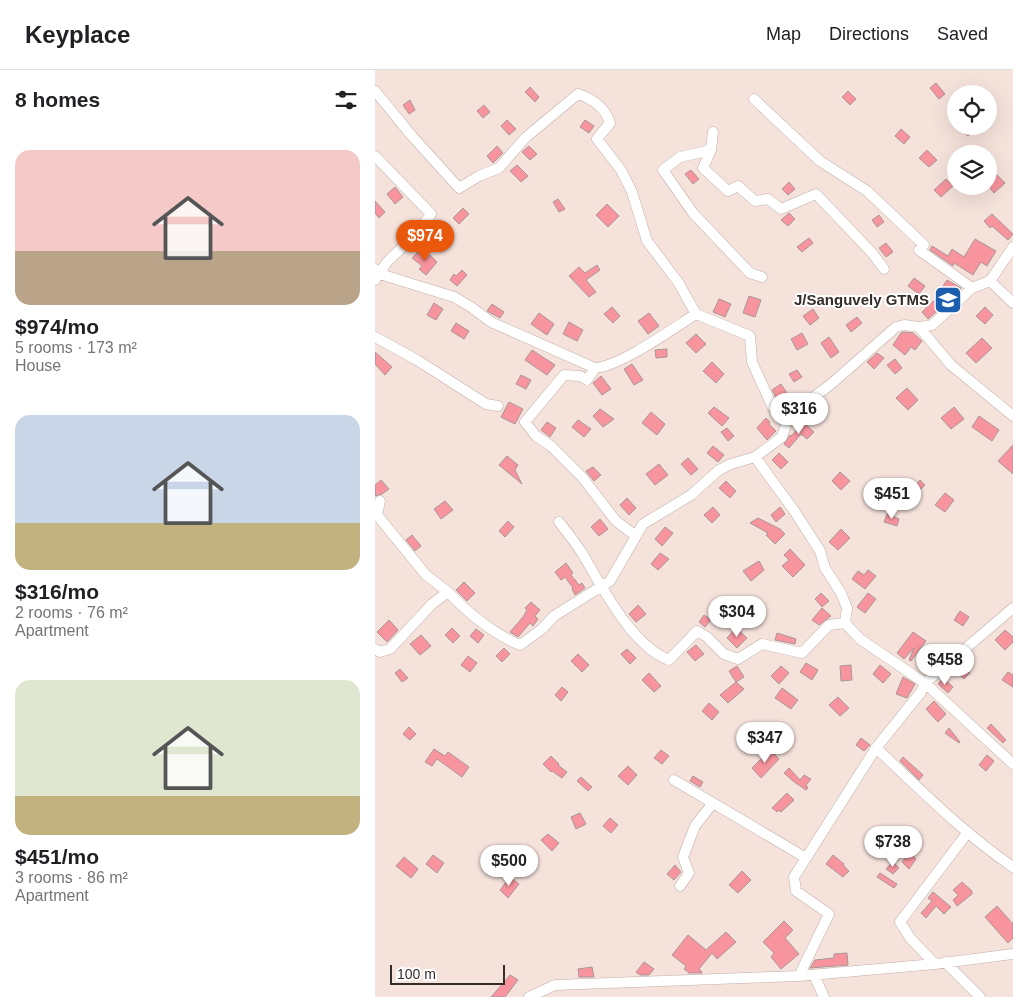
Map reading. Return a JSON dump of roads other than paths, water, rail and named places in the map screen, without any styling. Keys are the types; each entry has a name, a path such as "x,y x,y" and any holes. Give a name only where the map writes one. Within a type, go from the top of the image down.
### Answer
{"street":[{"path":"375,91 459,188 479,176 499,168 525,138 577,94 592,98 608,116 610,123 597,139 621,170 631,192 647,241 678,282 696,314 750,336 751,362 772,406 787,422"},
{"path":"753,99 820,161 867,191 924,245 919,250 972,288"},
{"path":"713,132 711,150 703,168 728,190 737,186 755,201 768,199 781,209 816,194 873,254 884,269"},
{"path":"711,150 680,157 663,170 693,213 750,273 762,277"},
{"path":"375,156 431,214 416,234 377,274 454,297 491,322 595,368 606,367 621,359 696,314"},
{"path":"380,501 376,514 426,576 447,592 469,614 504,638 519,645 542,629 554,616 610,580 643,524 691,495 719,470 731,464 755,457 782,438 787,422 800,407 830,385 896,327 904,325 919,327 932,325 972,288 990,281 1013,247"},
{"path":"990,281 1013,303"},
{"path":"919,327 951,365 1013,416"},
{"path":"375,337 417,360 486,404 498,406"},
{"path":"595,368 587,380 580,376 564,375 525,422 536,436 551,446 582,476 616,520 636,536"},
{"path":"755,457 795,512 820,552 825,568 841,593 847,608 845,623"},
{"path":"559,522 581,552 601,587 636,637 662,657 669,660 697,630 724,654 739,659 763,644 802,654 829,625 845,623"},
{"path":"375,648 380,652 390,649 432,604 447,592"},
{"path":"799,976 829,914 796,891 794,877 876,748 921,692 925,683 1013,608"},
{"path":"845,623 860,639 925,683 1013,764"},
{"path":"876,748 968,832 996,856 1013,867"},
{"path":"674,780 806,858"},
{"path":"680,886 689,873 683,857 695,826 713,804"},
{"path":"968,832 900,922 910,938 980,997"},
{"path":"529,997 555,985 815,975 1013,954"},
{"path":"815,975 825,997"}],"place":[{"name":"J/Sanguvely GTMS","path":"948,300"}]}
